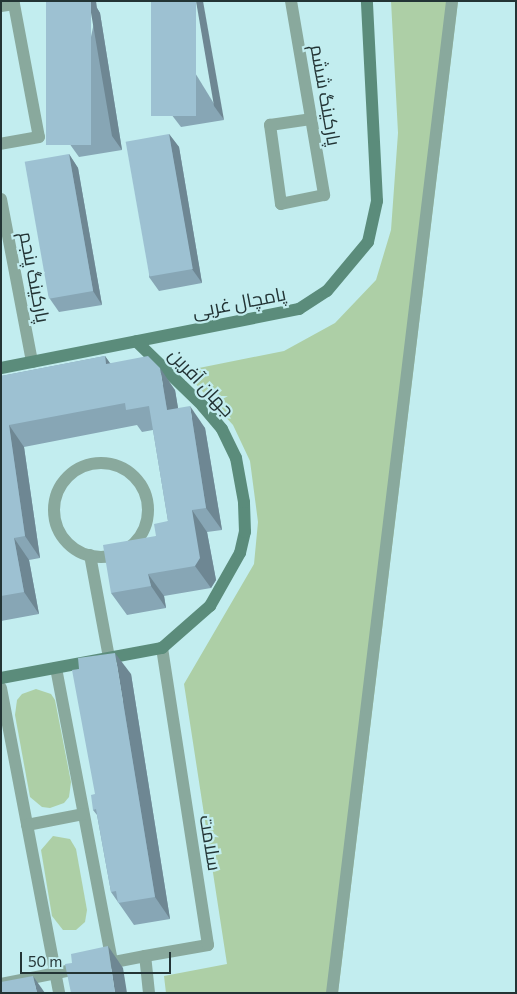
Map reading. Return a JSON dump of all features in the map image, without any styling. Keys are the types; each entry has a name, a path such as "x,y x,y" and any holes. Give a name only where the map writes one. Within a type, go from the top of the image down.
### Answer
{"street":[{"name":"پارکینگ ششم","path":"291,1 324,195 281,204 270,126 311,119"},
{"name":"پامچال غربی","path":"1,368 299,309 327,291 368,242 377,201 366,1"},
{"path":"332,993 452,1"},
{"path":"1,6 14,4 39,137 1,144"},
{"name":"پارکینگ پنجم","path":"1,199 32,362"},
{"name":"جهان آفرین","path":"136,341 203,406 222,429 236,458 244,502 245,532 240,553 210,606 162,648"},
{"path":"90,555 119,554 141,535 147,521 145,492 127,470 113,464 84,466 62,484 56,498 54,512 65,540 90,555 109,658"},
{"path":"1,678 162,648"},
{"name":"سلامت","path":"145,956 208,945 162,648"},
{"path":"56,668 112,962"},
{"path":"1,688 59,993"},
{"path":"27,825 83,814"},
{"path":"1,984 145,956 149,993"}],"green space":[{"path":"391,1 458,1 338,993 166,993 164,976 227,964 184,684 254,564 258,522 250,461 233,425 184,371 284,351 335,323 376,280 391,230 398,133"},
{"path":"36,689 51,694 55,700 71,782 69,797 64,803 50,808 42,807 30,797 15,715 17,700 22,694"},
{"path":"53,836 70,839 76,849 87,910 85,922 76,930 63,930 52,916 41,850"}],"building":[{"path":"46,1 91,1 91,145 46,145"},
{"path":"151,1 196,1 196,116 151,116"},
{"path":"169,134 193,269 149,277 126,142"},
{"path":"69,154 93,291 49,299 25,162"},
{"path":"105,356 106,364 148,356 160,368 167,410 190,406 206,508 192,510 200,558 195,566 148,574 151,586 111,593 103,545 156,536 154,524 168,521 149,406 126,410 125,403 9,425 25,536 14,538 24,592 1,596 1,376"},
{"path":"115,653 155,897 118,903 116,891 111,892 96,809 93,810 91,795 95,794 72,670 79,669 78,658"},
{"path":"108,946 115,993 71,993 65,964 72,963 71,954"},
{"path":"33,976 37,993 1,993 1,982"}]}
